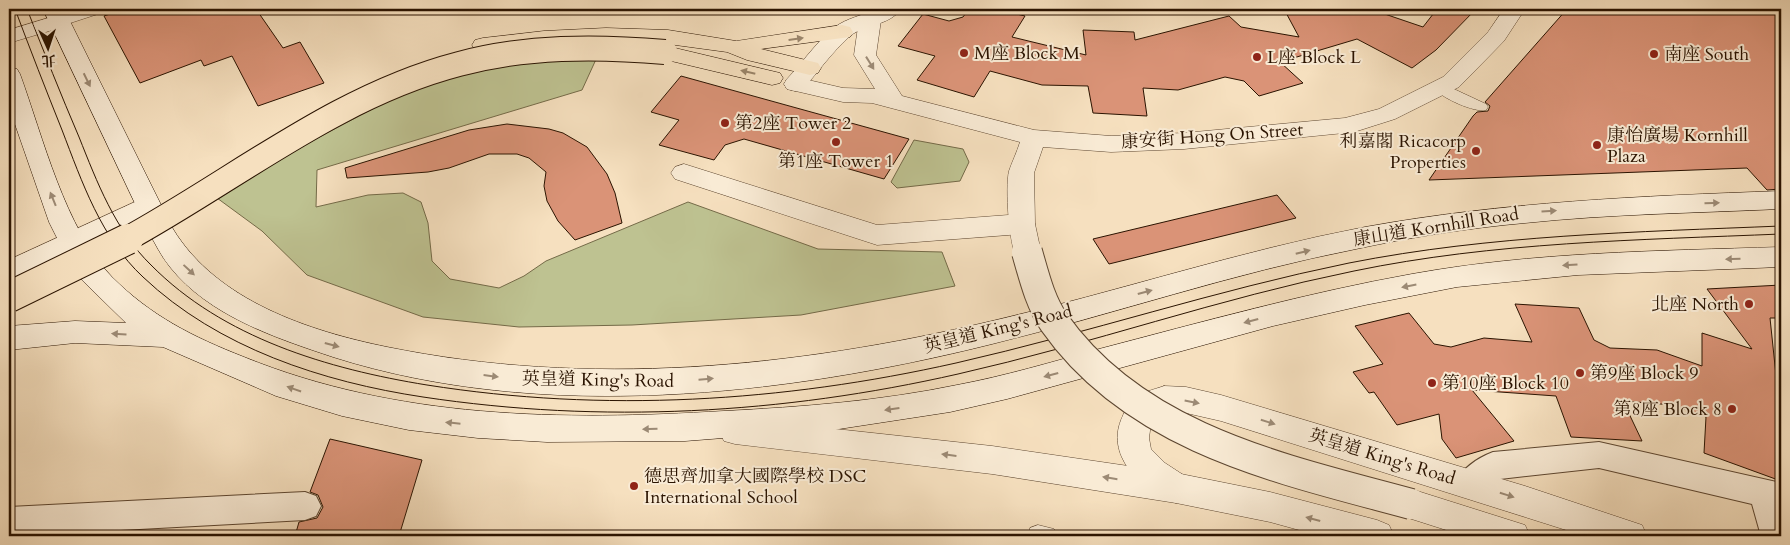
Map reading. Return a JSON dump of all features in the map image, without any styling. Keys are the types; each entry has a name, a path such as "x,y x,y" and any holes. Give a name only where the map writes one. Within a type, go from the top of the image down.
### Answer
{"highway":[{"path":"730,46 842,32"},
{"path":"9,281 67,255 150,212 311,114 369,84 426,61 483,45 536,37 630,35 672,38 730,46 754,54 803,76"},
{"path":"9,297 60,274 161,219 318,123 378,93 430,72 488,57 538,49 580,46 665,52 803,76"}],"main road":[{"path":"9,37 56,15 94,9"},
{"path":"803,76 842,32 853,25 870,20 890,9"},
{"name":"康安街 Hong On Street","path":"803,76 843,95 883,99 1034,138 1111,144 1184,141 1346,126 1387,114 1452,82 1496,36 1514,9"},
{"name":"英皇道 King's Road","path":"56,15 148,206 182,264 200,280 230,300 281,326 326,344 442,370 512,379 672,382 750,375 851,362 944,344 1098,304"},
{"path":"870,20 865,55 883,99"},
{"name":"英皇道 King's Road","path":"9,74 51,194 71,244 92,272 136,314 167,336 237,369 301,392 365,408 446,422 521,430 608,431 699,427 805,419 925,404 980,394 1299,309 1456,278 1586,264 1781,257"},
{"path":"1034,138 1021,173 1025,238 1036,284 1054,321 1074,348 1098,373 1132,399 1171,424 1215,446 1513,536"},
{"path":"684,173 877,235 1025,238"},
{"name":"康山道 Kornhill Road","path":"1098,304 1338,243 1431,226 1525,213 1650,205 1781,200"},
{"path":"9,271 71,244 148,206"},
{"path":"9,312 92,272 161,231"},
{"path":"9,338 75,332 167,336"},
{"name":"英皇道 King's Road","path":"1176,488 1147,468 1135,452 1132,436 1134,422 1141,410 1153,402 1163,399 1177,399 1221,408 1470,484 1630,536"},
{"name":"英皇道 King's Road","path":"699,427 983,458 1176,488 1270,506 1377,536"}],"street":[{"path":"1470,484 1493,466 1599,455 1773,495 1777,536"},
{"path":"9,522 305,506"}],"lane":[{"path":"1441,88 1456,97 1481,107"}],"green space":[{"path":"598,55 582,90 317,170 316,207 368,195 403,193 421,202 428,223 432,261 450,279 499,288 524,276 546,261 688,202 818,249 942,252 955,286 801,315 632,325 519,327 423,317 307,275 262,231 217,198 295,150 408,90 491,63"},
{"path":"914,140 963,149 969,162 960,181 897,188 891,182"}],"building":[{"path":"125,9 256,9 283,48 300,42 324,83 258,106 232,56 204,66 201,60 140,83 104,16"},
{"path":"969,9 996,9 1025,16 1012,37 1086,55 1083,30 1134,32 1135,40 1229,16 1241,27 1299,37 1284,9 1370,9 1423,27 1437,9 1476,9 1436,50 1412,68 1357,39 1280,62 1303,83 1259,96 1244,81 1225,77 1178,90 1143,88 1147,116 1093,113 1088,86 1042,85 990,71 974,97 917,80 935,56 898,46 923,14 949,21 963,17"},
{"name":"康怡廣場 Kornhill Plaza","path":"1567,9 1781,9 1781,189 1767,190 1747,168 1429,180 1473,116 1477,112 1488,111 1490,106 1485,102"},
{"path":"681,76 909,139 884,179 744,139 725,145 714,160 659,145 679,120 651,112"},
{"path":"507,124 549,129 563,133 587,147 607,174 615,193 622,223 575,240 558,221 547,201 544,186 546,172 529,158 517,154 489,154 449,168 428,172 347,178 345,168 469,130"},
{"path":"1277,195 1296,218 1109,264 1093,239"},
{"path":"1781,285 1781,318 1770,318 1777,385 1781,388 1781,481 1704,453 1706,417 1673,405 1623,401 1642,441 1571,437 1556,396 1472,390 1514,441 1456,458 1442,439 1439,414 1397,425 1374,392 1369,393 1353,372 1383,364 1355,326 1409,313 1434,344 1451,347 1484,338 1532,342 1515,304 1579,308 1594,340 1610,348 1657,350 1702,366 1702,333 1752,349 1707,289"},
{"path":"330,439 422,460 399,536 295,536 299,522 317,518 323,507 318,495 310,492"}],"tram line":[{"path":"15,9 94,208 115,245 143,277 172,302 204,324 274,358 348,382 423,397 557,410 625,412 692,411 759,406 892,388 958,374 1057,349 1254,294 1407,261 1513,248 1566,244 1781,234"},
{"path":"27,9 108,205 127,237 138,251 179,290 211,312 244,331 315,359 352,370 390,378 493,394 626,401 693,399 825,387 956,363 1299,274 1402,254 1456,246 1564,236 1781,226"}],"place":[{"name":"M座 Block M","path":"964,53"},
{"name":"南座 South","path":"1654,54"},
{"name":"L座 Block L","path":"1257,57"},
{"name":"第2座 Tower 2","path":"725,123"},
{"name":"第1座 Tower 1","path":"836,142"},
{"name":"康怡廣場 Kornhill Plaza","path":"1597,145"},
{"name":"利嘉閣 Ricacorp Properties","path":"1476,151"},
{"name":"北座 North","path":"1749,304"},
{"name":"第9座 Block 9","path":"1580,373"},
{"name":"第10座 Block 10","path":"1432,383"},
{"name":"第8座 Block 8","path":"1732,409"},
{"name":"德思齊加拿大國際學校 DSC International School","path":"634,486"}]}
